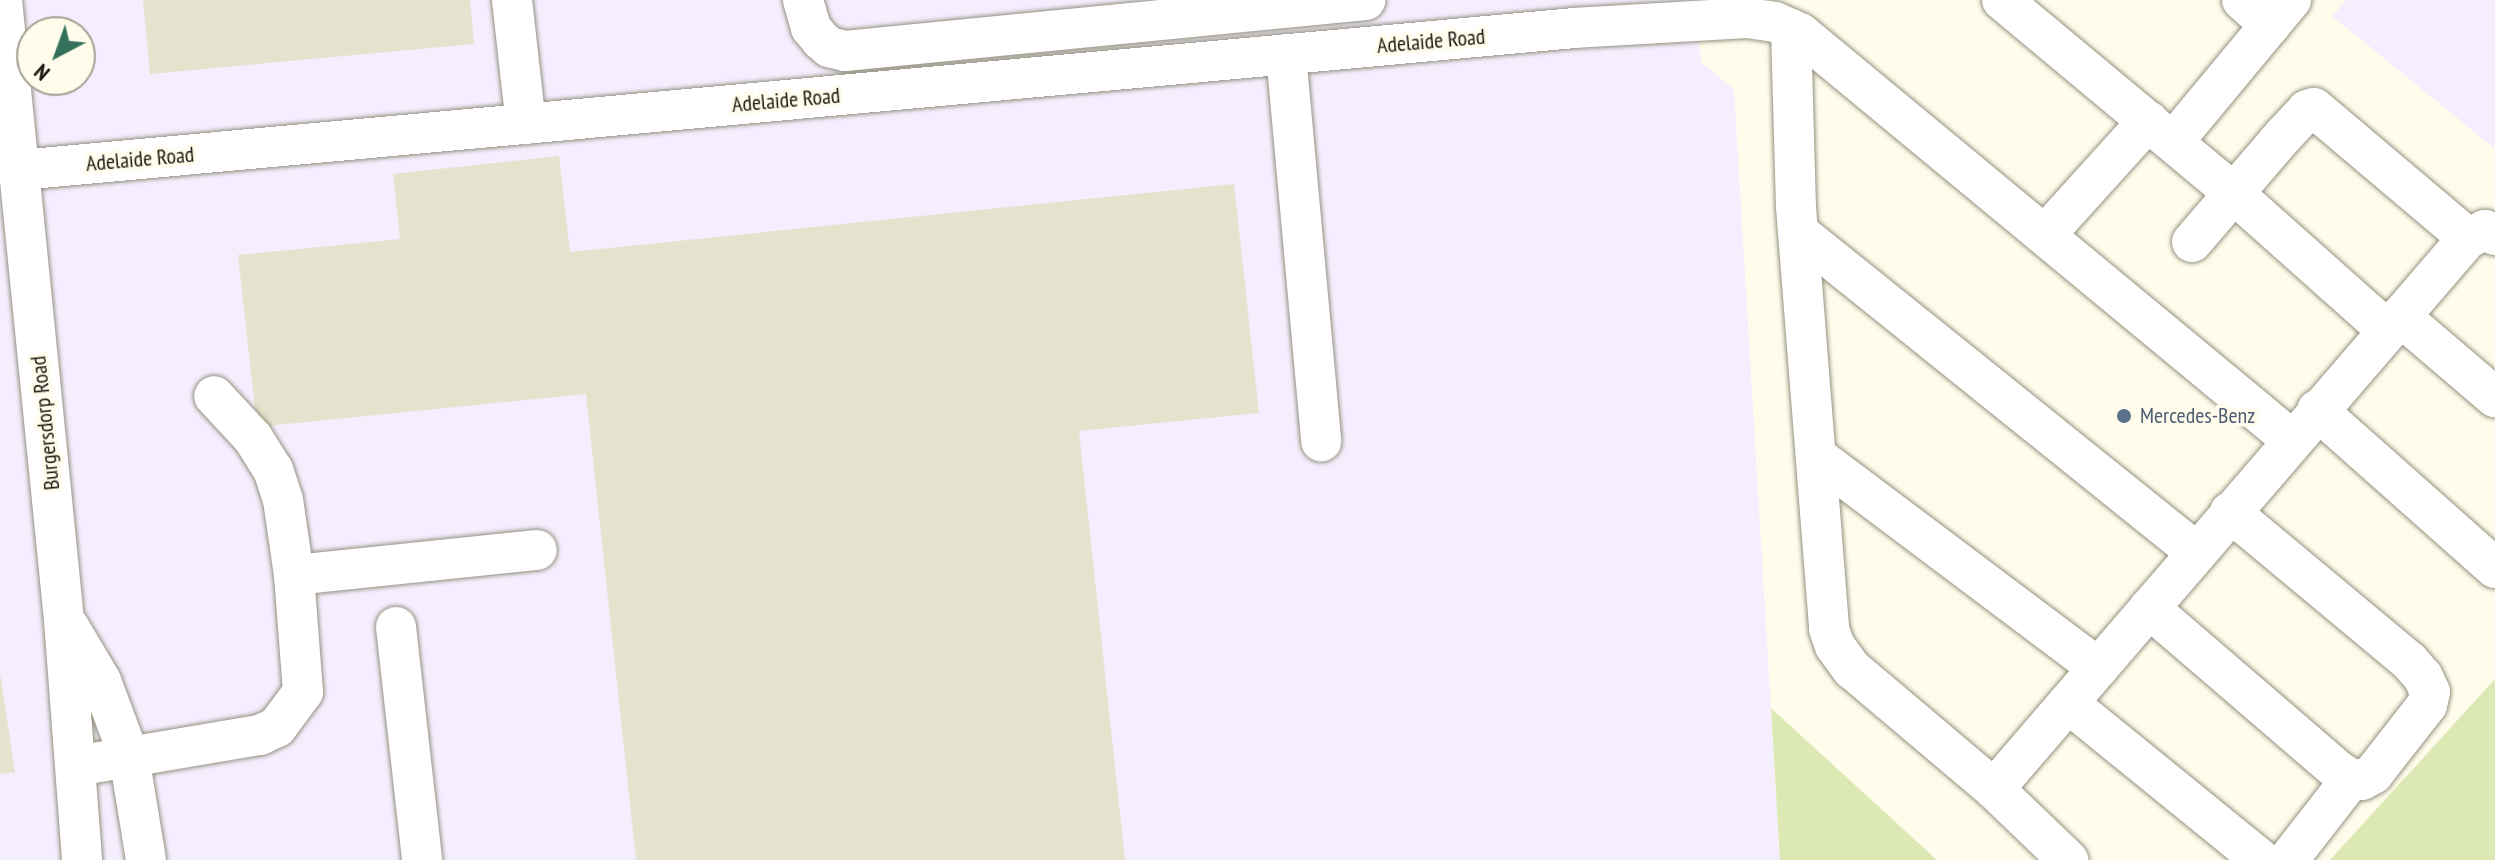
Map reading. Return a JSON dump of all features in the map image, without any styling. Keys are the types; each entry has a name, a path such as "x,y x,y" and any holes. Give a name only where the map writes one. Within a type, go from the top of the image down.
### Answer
{"street":[{"name":"Burgersdorp Road","path":"2,0 11,184 64,620 81,853"},
{"path":"512,0 526,124"},
{"path":"803,0 811,28 829,47 845,51 1366,0"},
{"path":"2002,0 2394,323 2495,397"},
{"path":"2045,235 2160,132 2267,8"},
{"name":"Adelaide Road","path":"11,184 526,124 1573,28 1747,18 1791,29"},
{"path":"1791,29 1798,232 1829,629 1841,659 1994,789 2068,860"},
{"path":"1791,29 2045,235 2495,568"},
{"path":"1286,54 1321,441"},
{"path":"1994,789 2394,323 2482,237 2314,108 2300,117 2192,242"},
{"path":"1798,232 2196,552"},
{"path":"76,766 260,735 277,727 303,692 294,575 283,500 273,470 253,438 214,396"},
{"path":"1816,456 2098,668"},
{"path":"2149,608 2351,779 2362,780 2373,774 2427,705 2430,692 2409,661 2230,512"},
{"path":"294,575 537,550"},
{"path":"64,620 101,681 129,756 146,860"},
{"path":"396,627 422,860"},
{"path":"2068,703 2261,860"},
{"path":"2288,860 2351,779"}],"shaded area":[{"path":"0,0 1694,0 1701,62 1734,90 1780,860 0,860"},
{"path":"2346,0 2495,0 2495,149 2332,16"}],"green space":[{"path":"2495,679 2495,860 2330,860"},
{"path":"1771,708 1937,860 1780,860"}],"building":[{"path":"143,0 470,0 474,44 150,74"},
{"path":"559,156 570,252 1234,184 1259,413 1079,431 1125,860 636,860 586,394 257,427 238,255 400,239 393,174"},
{"path":"0,673 15,772 0,774"}],"place":[{"name":"Mercedes-Benz","path":"2124,416"}]}
